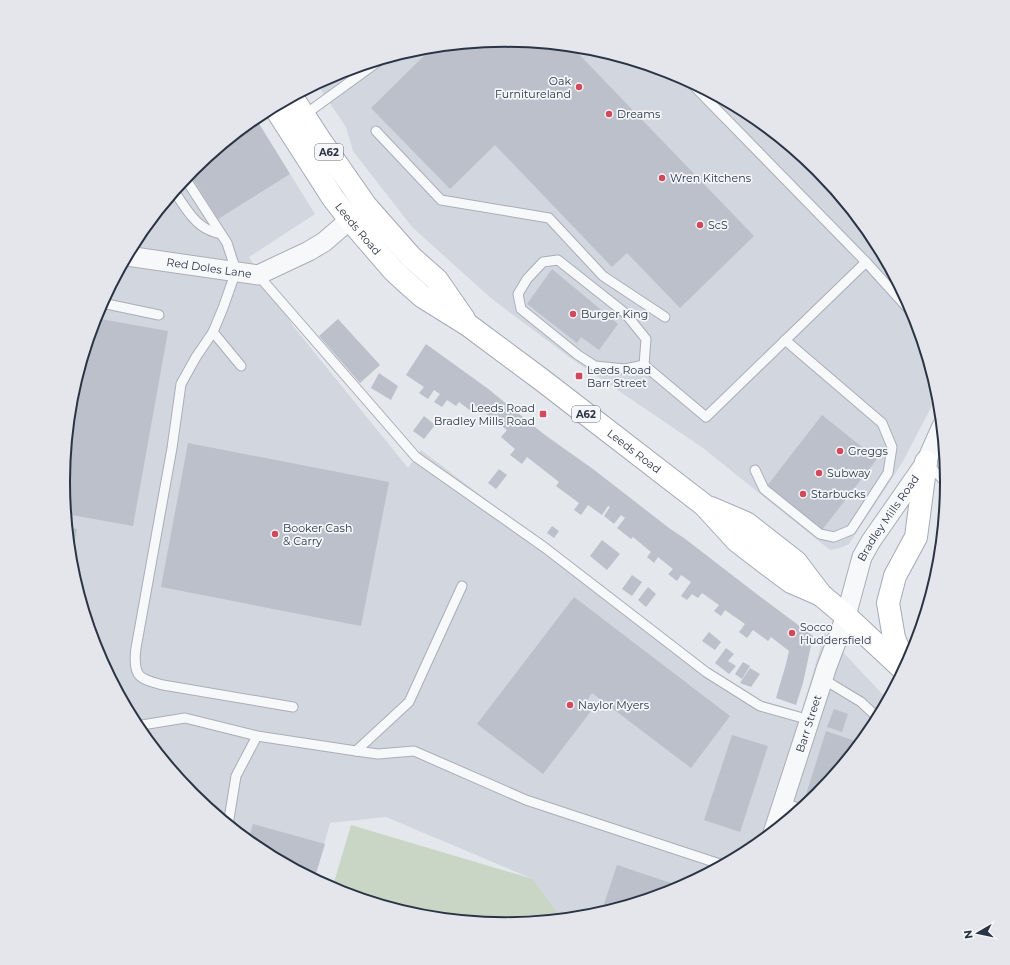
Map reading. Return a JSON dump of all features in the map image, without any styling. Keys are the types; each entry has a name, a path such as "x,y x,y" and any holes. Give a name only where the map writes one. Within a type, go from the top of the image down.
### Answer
{"main road":[{"name":"Leeds Road","path":"290,110 366,206 411,257 438,280 468,325"},
{"name":"Leeds Road","path":"290,110 333,198 394,271 407,283 423,297 468,325 704,505 737,541 791,582 821,595 901,664"},
{"path":"902,660 894,638 888,603 895,576 916,537 926,462"}],"street":[{"name":"Red Doles Lane","path":"133,257 258,275 309,251 324,242 366,206"},
{"name":"Bradley Mills Road","path":"846,616 862,557 875,535 926,462 938,435"},
{"name":"Barr Street","path":"775,824 826,669 846,616"}],"lane":[{"path":"290,110 356,73"},
{"path":"702,94 866,262 900,300"},
{"path":"376,131 441,200 549,218 603,276 665,317"},
{"path":"189,184 227,242 236,272 223,308 212,332 181,384 172,448 136,648 136,668 139,676 163,685 293,706"},
{"path":"177,196 201,226 221,234"},
{"path":"558,260 625,313 646,339 644,365 625,369 595,366 578,355 521,309 518,294 527,279 543,262 558,260"},
{"path":"644,365 706,417 866,262"},
{"path":"258,275 416,457 544,548 706,672 760,706 810,720"},
{"path":"108,303 159,315"},
{"path":"212,332 241,366"},
{"path":"755,470 764,489 820,534 834,537 851,530 888,473 892,447 882,423 785,340"},
{"path":"926,462 940,477"},
{"path":"356,751 409,702 462,586"},
{"path":"823,679 861,702 873,714"},
{"path":"144,725 185,718 257,736 356,751 378,754 414,751 526,800 717,863"},
{"path":"229,819 236,776 257,736"},
{"path":"782,803 795,807"}],"shaded area":[{"path":"477,48 533,48 590,55 645,70 672,80 723,105 747,120 792,155 813,175 851,217 882,265 896,290 917,343 926,370 933,404 902,463 849,544 830,550 703,448 572,359 492,299 412,227 353,151 346,127 320,88 365,70 420,55"},
{"path":"259,123 315,214 249,257 293,326 408,468 421,450 709,669 757,700 800,716 825,633 884,696 851,748 832,770 792,810 747,845 723,860 672,885 645,895 590,910 559,914 533,879 386,817 330,823 316,875 287,860 240,828 197,790 159,748 128,700 114,675 103,649 84,595 73,539 70,511 70,454 78,398 84,370 93,343 114,290 128,265 159,217 178,195 218,155"}],"green space":[{"path":"351,825 533,879 559,914 505,918 448,914 420,910 392,903 334,883"}],"building":[{"path":"505,47 533,48 578,53 754,236 680,308 627,253 612,267 495,145 450,189 371,108 426,54 477,48"},
{"path":"259,123 290,174 218,219 193,179 218,155"},
{"name":"Burger King","path":"552,269 618,324 599,350 581,337 577,343 527,304"},
{"path":"102,319 168,331 133,526 70,515 70,454 73,426 84,370"},
{"path":"338,319 380,365 360,383 319,336"},
{"path":"426,344 487,388 545,435 593,469 813,636 803,683 796,705 776,698 789,651 771,637 768,641 753,630 747,638 739,632 745,624 725,610 721,616 714,611 719,605 702,593 698,598 692,594 687,600 681,596 691,582 681,575 677,581 668,574 673,569 658,557 654,563 647,557 651,552 633,537 631,539 617,528 625,518 621,515 614,524 604,516 610,507 608,506 602,515 588,505 581,515 574,510 579,503 556,486 559,482 527,457 522,464 510,455 515,449 501,437 507,430 474,405 471,411 459,402 456,406 447,400 442,407 434,402 440,394 434,390 428,399 419,393 424,387 406,375"},
{"path":"379,373 398,386 391,400 371,388"},
{"path":"822,415 877,459 822,530 767,486"},
{"path":"424,416 435,425 424,439 413,431"},
{"name":"Booker Cash & Carry","path":"188,443 389,482 361,626 161,587"},
{"path":"499,469 507,475 496,489 488,483"},
{"path":"552,526 559,531 554,538 547,533"},
{"path":"72,528 77,529 74,546"},
{"path":"602,540 620,554 607,570 590,556"},
{"path":"632,575 642,582 632,596 622,589"},
{"path":"648,587 656,594 646,607 638,600"},
{"path":"574,597 730,716 691,768 592,693 584,705 591,711 543,774 477,724"},
{"path":"709,632 721,642 715,650 702,641"},
{"path":"726,648 734,654 728,661 736,666 729,674 715,663"},
{"path":"743,662 750,666 742,679 735,674"},
{"path":"750,668 760,674 751,687 740,683"},
{"path":"834,709 848,714 842,732 827,727"},
{"path":"826,731 856,741 832,770 805,798"},
{"path":"732,735 768,746 740,832 704,820"},
{"path":"253,824 325,844 316,875 287,860 250,835"},
{"path":"617,865 674,884 645,895 603,907"}],"place":[{"name":"Oak Furnitureland","path":"579,87"},
{"name":"Dreams","path":"609,114"},
{"name":"Wren Kitchens","path":"662,178"},
{"name":"ScS","path":"700,225"},
{"name":"Burger King","path":"573,314"},
{"name":"Leeds Road Barr Street","path":"579,376"},
{"name":"Leeds Road Bradley Mills Road","path":"543,414"},
{"name":"Greggs","path":"840,451"},
{"name":"Subway","path":"819,473"},
{"name":"Starbucks","path":"803,494"},
{"name":"Booker Cash & Carry","path":"275,534"},
{"name":"Socco Huddersfield","path":"792,633"},
{"name":"Naylor Myers","path":"570,705"}]}
